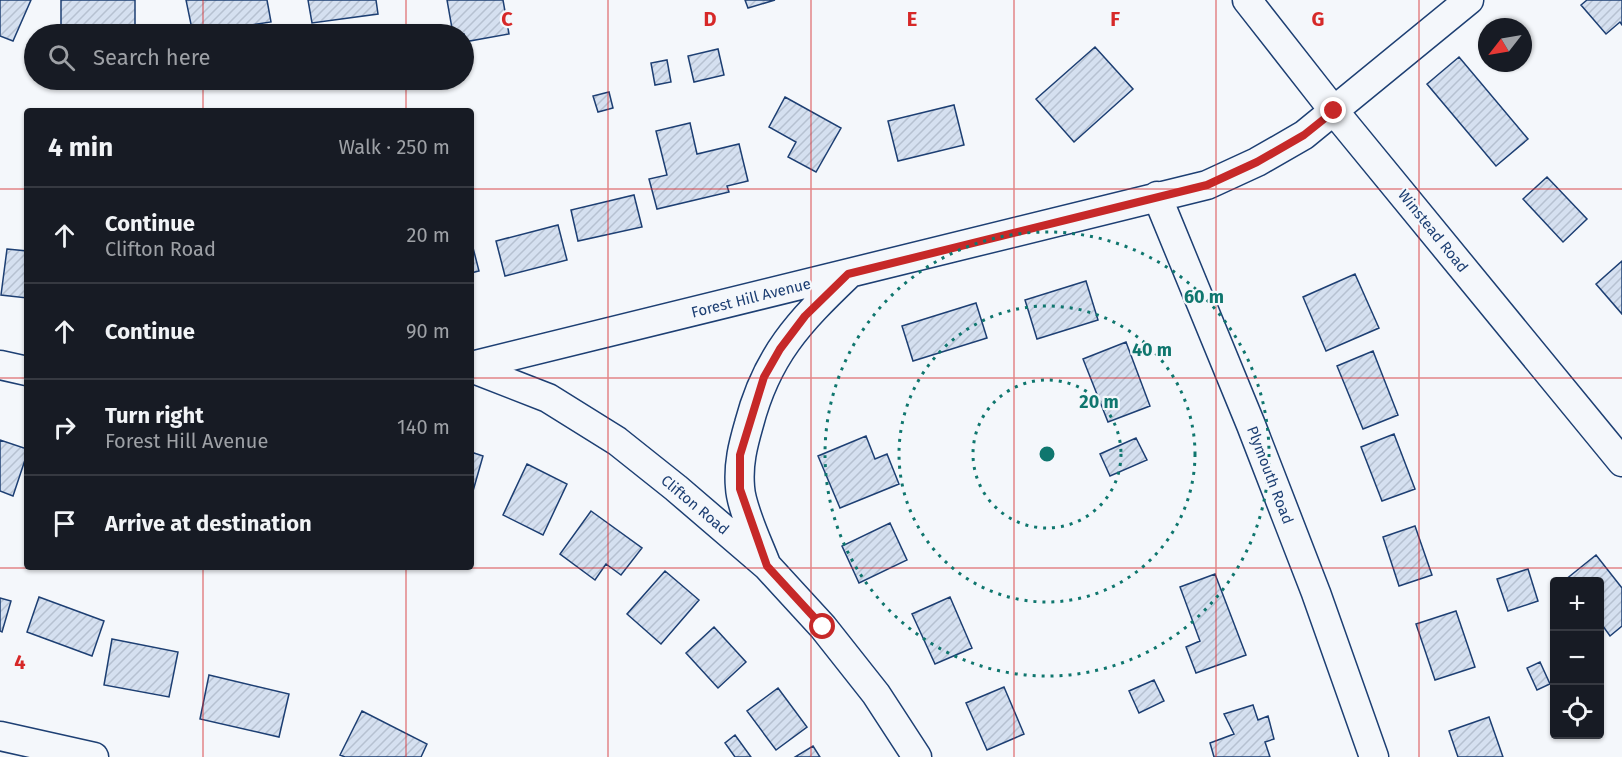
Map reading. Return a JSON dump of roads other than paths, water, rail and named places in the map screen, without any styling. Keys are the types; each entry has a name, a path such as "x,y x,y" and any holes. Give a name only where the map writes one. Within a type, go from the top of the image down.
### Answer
{"street":[{"name":"Winstead Road","path":"1247,0 1334,111 1622,462"},
{"name":"Forest Hill Avenue","path":"474,366 1207,185 1257,162 1304,135 1469,0"},
{"name":"Plymouth Road","path":"1157,196 1251,425 1308,572 1374,757"},
{"path":"767,566 740,489 740,455 750,418 764,377 780,349 805,316 848,274"},
{"path":"0,365 24,370"},
{"name":"Clifton Road","path":"474,368 548,398 616,441 676,488 767,566 823,627 876,694 917,757"},
{"path":"0,736 94,757"}]}
